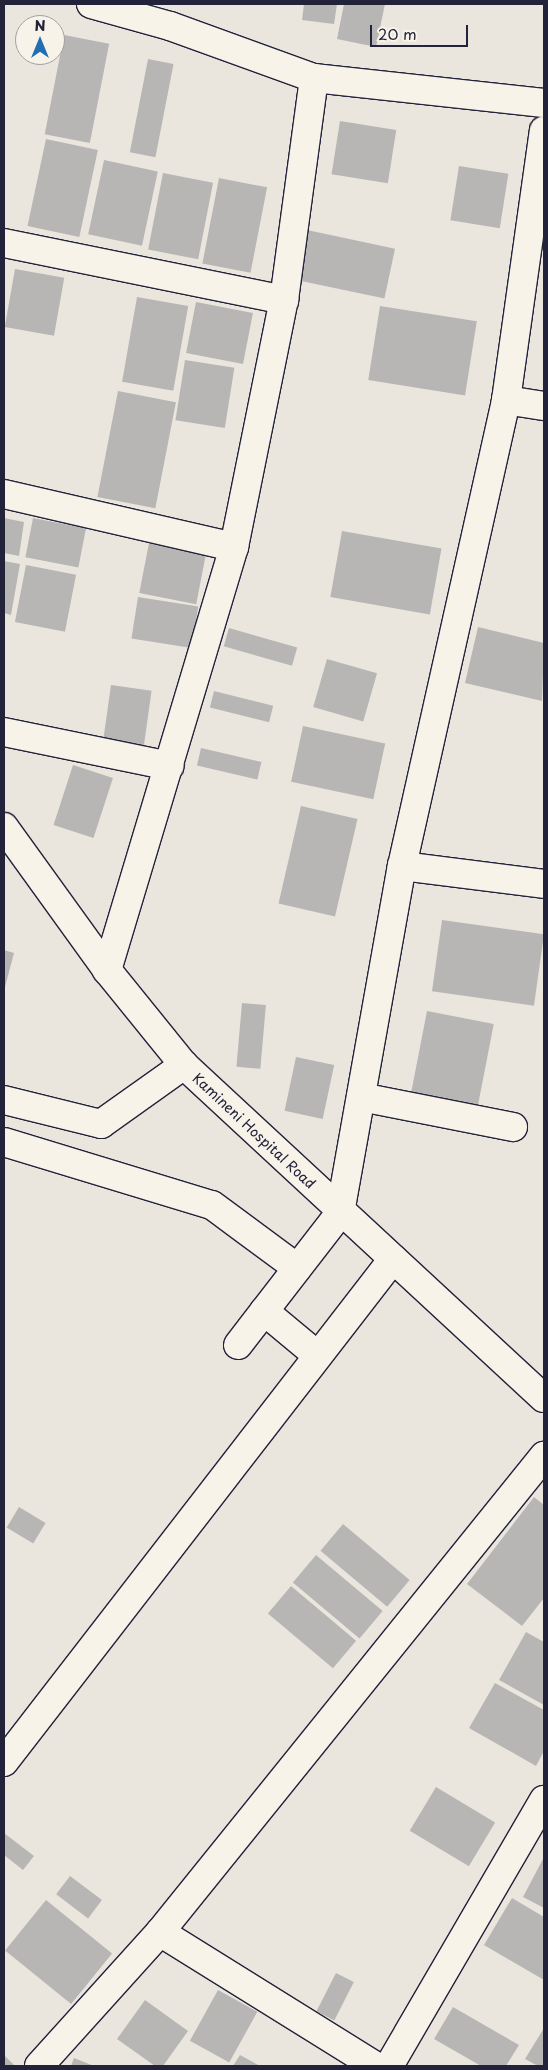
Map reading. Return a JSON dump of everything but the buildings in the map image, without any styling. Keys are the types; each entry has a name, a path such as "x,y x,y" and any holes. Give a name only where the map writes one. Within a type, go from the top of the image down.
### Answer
{"street":[{"path":"91,4 171,15 314,78 544,102"},
{"path":"107,970 170,766 234,547 284,300 314,78"},
{"path":"238,1345 340,1213 402,866 506,400 544,131"},
{"path":"4,242 284,300"},
{"path":"506,400 544,406"},
{"path":"4,494 234,547"},
{"path":"4,732 170,766"},
{"name":"Kamineni Hospital Road","path":"4,827 107,970 184,1065 340,1213 393,1259 544,1398"},
{"path":"402,866 544,884"},
{"path":"4,1100 101,1124 184,1065"},
{"path":"361,1097 513,1127"},
{"path":"4,1142 212,1204 297,1268"},
{"path":"4,1762 393,1259"},
{"path":"264,1311 318,1356"},
{"path":"38,2066 160,1932 544,1456"},
{"path":"389,2066 544,1800"},
{"path":"160,1932 375,2066"}]}
